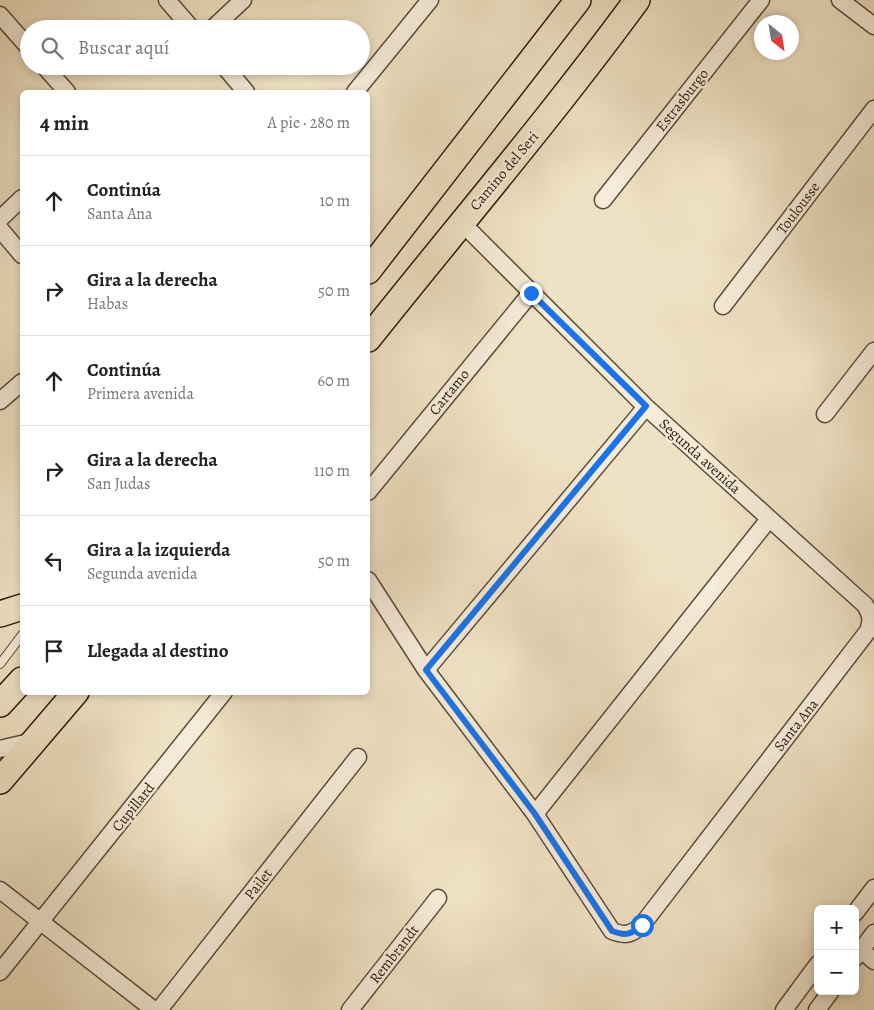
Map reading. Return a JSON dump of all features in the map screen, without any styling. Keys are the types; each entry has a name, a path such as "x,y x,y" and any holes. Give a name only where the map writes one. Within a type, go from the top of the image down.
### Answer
{"main road":[{"path":"370,268 578,0"},
{"name":"Camino del Seri","path":"370,336 591,62 637,0"},
{"path":"0,614 20,608"},
{"path":"0,704 20,682"},
{"path":"0,781 74,695"}],"street":[{"path":"167,0 184,20"},
{"path":"222,20 243,0"},
{"path":"370,74 430,0"},
{"name":"Estrasburgo","path":"603,200 761,0"},
{"path":"840,0 874,26"},
{"path":"3,24 20,40"},
{"path":"52,75 65,90"},
{"path":"232,75 244,90"},
{"path":"357,90 369,75"},
{"name":"Toulousse","path":"723,306 874,109"},
{"path":"0,219 20,200"},
{"name":"Segunda avenida","path":"461,222 646,406 769,519"},
{"path":"0,229 20,253"},
{"name":"Cartamo","path":"370,490 531,293"},
{"path":"825,414 874,351"},
{"path":"0,401 20,384"},
{"path":"426,670 646,406"},
{"path":"370,583 426,670 535,814 769,519"},
{"name":"Santa Ana","path":"535,814 612,931 624,935 634,932 642,925 862,639 871,623 870,615 865,605 769,519"},
{"name":"Cupillard","path":"0,972 42,922 222,695"},
{"path":"0,749 36,740"},
{"name":"Pailet","path":"159,1010 358,758"},
{"path":"859,909 874,888"},
{"path":"0,890 154,1010"},
{"name":"Rembrandt","path":"350,1010 438,898"},
{"path":"865,957 874,933"},
{"path":"784,1010 814,969"},
{"path":"817,1010 828,995"}],"lane":[{"path":"0,664 20,638"}],"route":[{"path":"531,293 646,406 426,670 535,814 612,931 624,935 634,932 642,925"}]}
